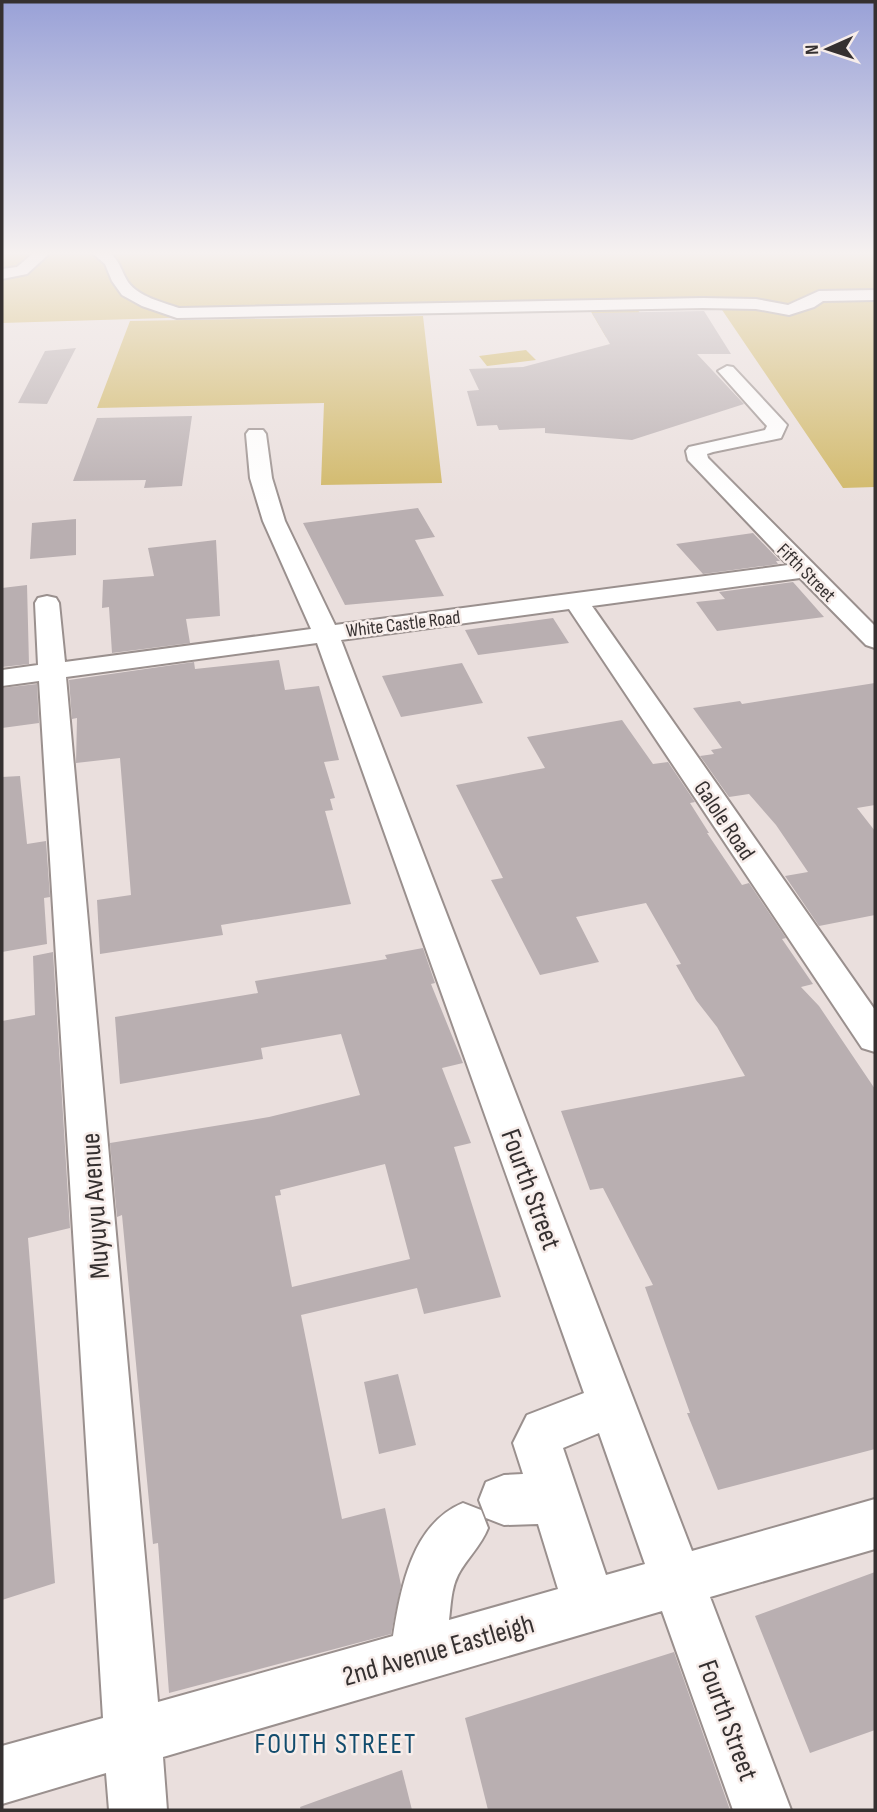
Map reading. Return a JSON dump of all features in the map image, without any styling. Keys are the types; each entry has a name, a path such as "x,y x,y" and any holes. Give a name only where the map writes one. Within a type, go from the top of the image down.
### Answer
{"street":[{"name":"Fifth Street","path":"727,371 777,425 774,434 757,440 714,444 696,451 698,460 875,640"},
{"name":"Fourth Street","path":"256,434 261,478 274,521 326,633 762,1810"},
{"name":"White Castle Road","path":"2,678 804,570"},
{"name":"Galole Road","path":"576,601 875,1038"},
{"name":"Muyuyu Avenue","path":"47,603 138,1810"},
{"path":"590,1607 537,1443 544,1432 612,1405"},
{"path":"504,1500 555,1498"},
{"name":"2nd Avenue Eastleigh","path":"2,1774 875,1524"},
{"path":"416,1656 428,1584 441,1555 463,1528"}],"shaded area":[{"path":"124,337 425,337 442,483 321,485 324,403 97,408"},
{"path":"740,337 875,337 875,487 843,488"},
{"path":"526,350 536,360 487,366 479,356"}],"building":[{"path":"606,337 720,337 731,354 697,354 744,404 632,440 545,433 545,428 499,430 497,425 477,426 467,391 479,390 469,369 523,367 610,344"},
{"path":"76,348 47,404 18,403 45,351"},
{"path":"192,416 182,486 144,488 146,480 73,481 97,418"},
{"path":"418,508 435,537 415,540 444,596 345,605 303,523"},
{"path":"76,519 76,555 30,559 32,523"},
{"path":"753,533 780,561 776,561 778,564 703,574 676,544"},
{"path":"216,540 220,616 186,619 190,643 112,653 109,607 102,608 103,580 154,576 148,548"},
{"path":"793,582 824,617 717,631 696,602 725,599 719,592"},
{"path":"27,585 29,664 2,667 2,588"},
{"path":"553,618 569,643 478,655 465,630"},
{"path":"279,660 285,690 319,686 339,760 324,762 335,798 330,799 333,810 325,811 351,904 221,925 223,935 100,954 97,900 131,895 120,758 76,763 77,718 72,719 69,680 194,662 195,669"},
{"path":"462,663 483,703 401,717 382,676"},
{"path":"875,683 875,805 857,808 875,831 875,915 819,926 785,876 808,872 776,825 749,794 729,797 700,756 714,754 711,750 722,748 693,708 740,701 742,704"},
{"path":"37,684 39,723 2,728 2,688"},
{"path":"622,720 653,764 668,762 695,802 690,803 707,833 742,885 749,883 813,984 801,987 819,1006 875,1089 875,1449 718,1490 687,1413 690,1413 645,1287 653,1285 603,1188 590,1190 561,1111 745,1076 717,1027 696,1000 676,965 681,964 646,903 576,917 599,962 540,975 491,880 503,878 456,785 545,768 527,737"},
{"path":"20,776 27,844 46,841 50,897 44,898 47,944 2,952 2,777"},
{"path":"423,948 435,983 431,984 463,1063 442,1068 471,1143 454,1147 501,1297 424,1314 417,1288 301,1315 342,1519 385,1508 401,1585 391,1634 169,1693 158,1543 153,1544 122,1215 117,1217 110,1143 269,1117 360,1095 341,1034 261,1048 263,1059 120,1084 115,1017 258,993 255,981 387,959 385,955","holes":["385,1164 410,1259 292,1287 275,1196 281,1195 280,1190"]},
{"path":"53,952 70,1228 28,1238 55,1583 2,1600 2,1021 35,1015 33,956"},
{"path":"398,1374 416,1445 379,1454 364,1382"},
{"path":"875,1572 875,1730 810,1753 755,1616"},
{"path":"674,1652 730,1810 488,1810 465,1718"},
{"path":"402,1770 412,1810 301,1810 300,1807"}],"district":[{"name":"FOUTH STREET","path":"336,1743"}]}
